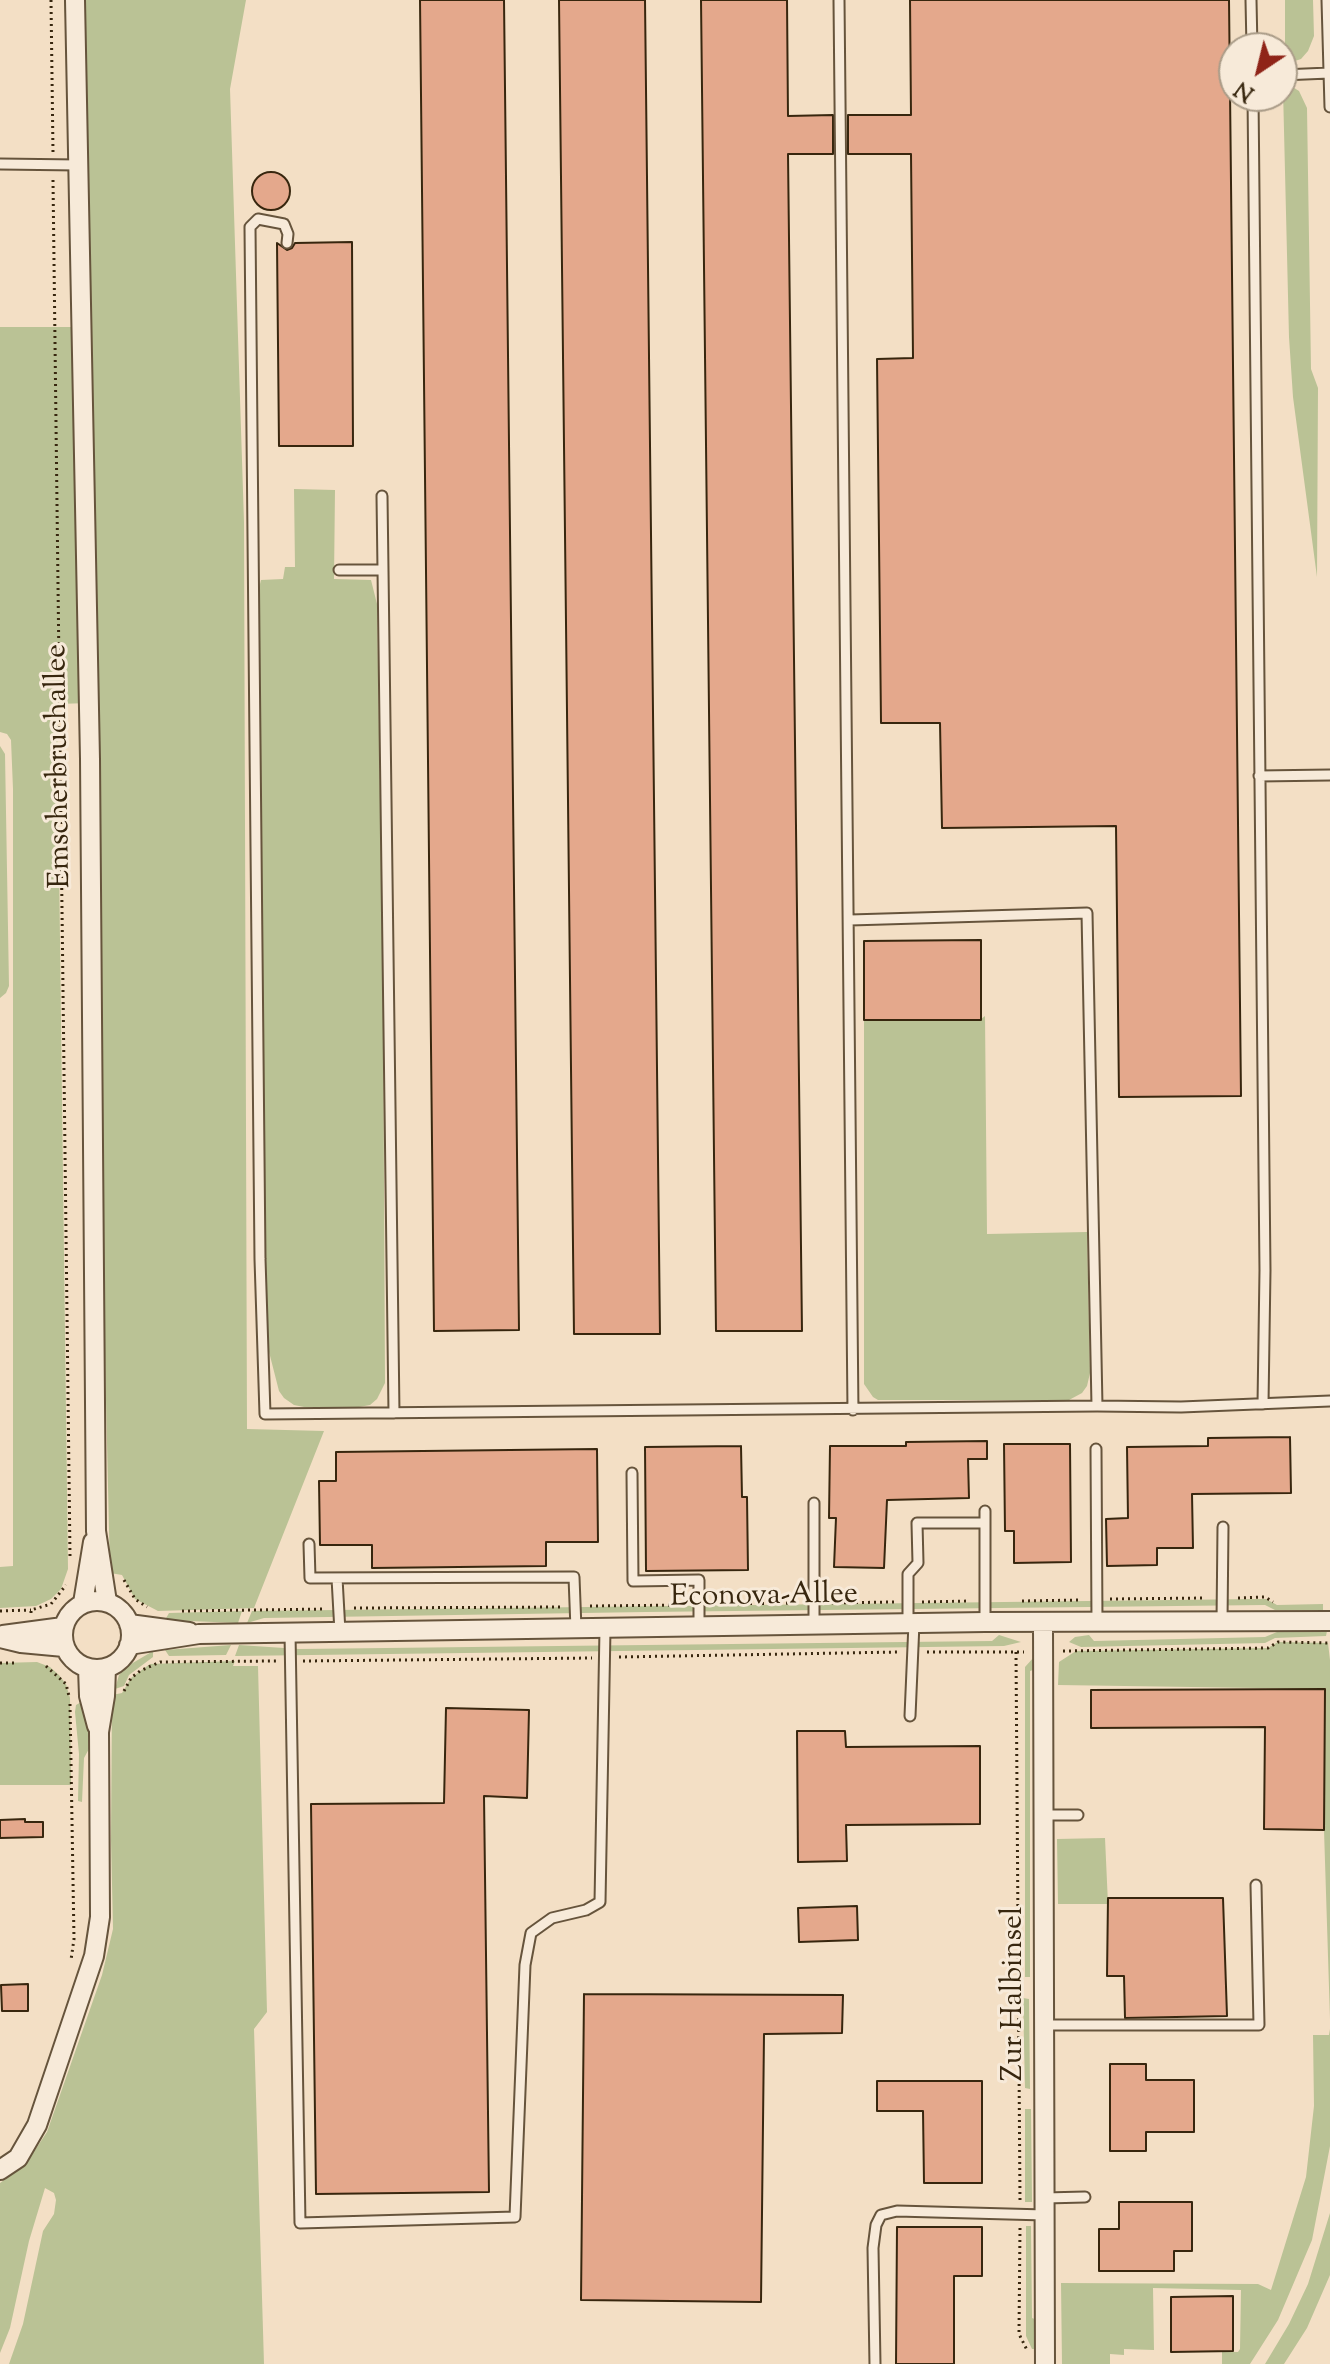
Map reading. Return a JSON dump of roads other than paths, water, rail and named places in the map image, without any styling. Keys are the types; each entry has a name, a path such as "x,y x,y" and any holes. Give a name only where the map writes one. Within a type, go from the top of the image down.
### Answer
{"street":[{"name":"Emscherbruchallee","path":"75,0 90,759 96,1531 107,1602"},
{"name":"Emscherbruchallee","path":"83,1603 96,1531"},
{"path":"94,1600 107,1602 124,1615 129,1624 129,1645 118,1662 97,1668 70,1656 64,1647 63,1627 68,1616 83,1603 94,1600"},
{"name":"Econova-Allee","path":"129,1645 199,1634 985,1622 1330,1621"},
{"name":"Zur Halbinsel","path":"1039,2360 1045,2207 1043,1623"},
{"name":"Econova-Allee","path":"129,1624 199,1634"},
{"path":"0,1637 63,1627"},
{"path":"0,1637 21,1643 64,1647"},
{"path":"0,2170 18,2158 37,2125 94,1956 100,1917 99,1732 89,1696 97,1668"}],"lane":[{"path":"839,0 853,1410"},
{"path":"1251,0 1252,32"},
{"path":"1327,0 1330,107"},
{"path":"1298,74 1329,73"},
{"path":"1253,112 1265,1270 1263,1404"},
{"path":"0,164 78,165"},
{"path":"287,243 284,224 258,219 250,227 260,1259 265,1414 1181,1407 1330,1401"},
{"path":"382,496 394,1413"},
{"path":"339,570 383,570"},
{"path":"1259,776 1330,775"},
{"path":"850,920 1087,913 1097,1406"},
{"path":"1096,1449 1097,1623"},
{"path":"632,1473 633,1581 699,1580 699,1628"},
{"path":"814,1503 814,1625"},
{"path":"985,1511 985,1622"},
{"path":"910,1716 913,1652 908,1574 918,1563 917,1523 984,1523"},
{"path":"1222,1622 1223,1527"},
{"path":"309,1544 310,1578 574,1577 576,1629"},
{"path":"337,1578 340,1632"},
{"path":"290,1633 300,2223 515,2217 525,1965 531,1933 552,1918 586,1910 600,1902 605,1629"},
{"path":"1043,1815 1078,1815"},
{"path":"1045,2025 1259,2025 1256,1885"},
{"path":"875,2364 873,2248 876,2225 881,2215 897,2211 1021,2215 1085,2197"}]}
